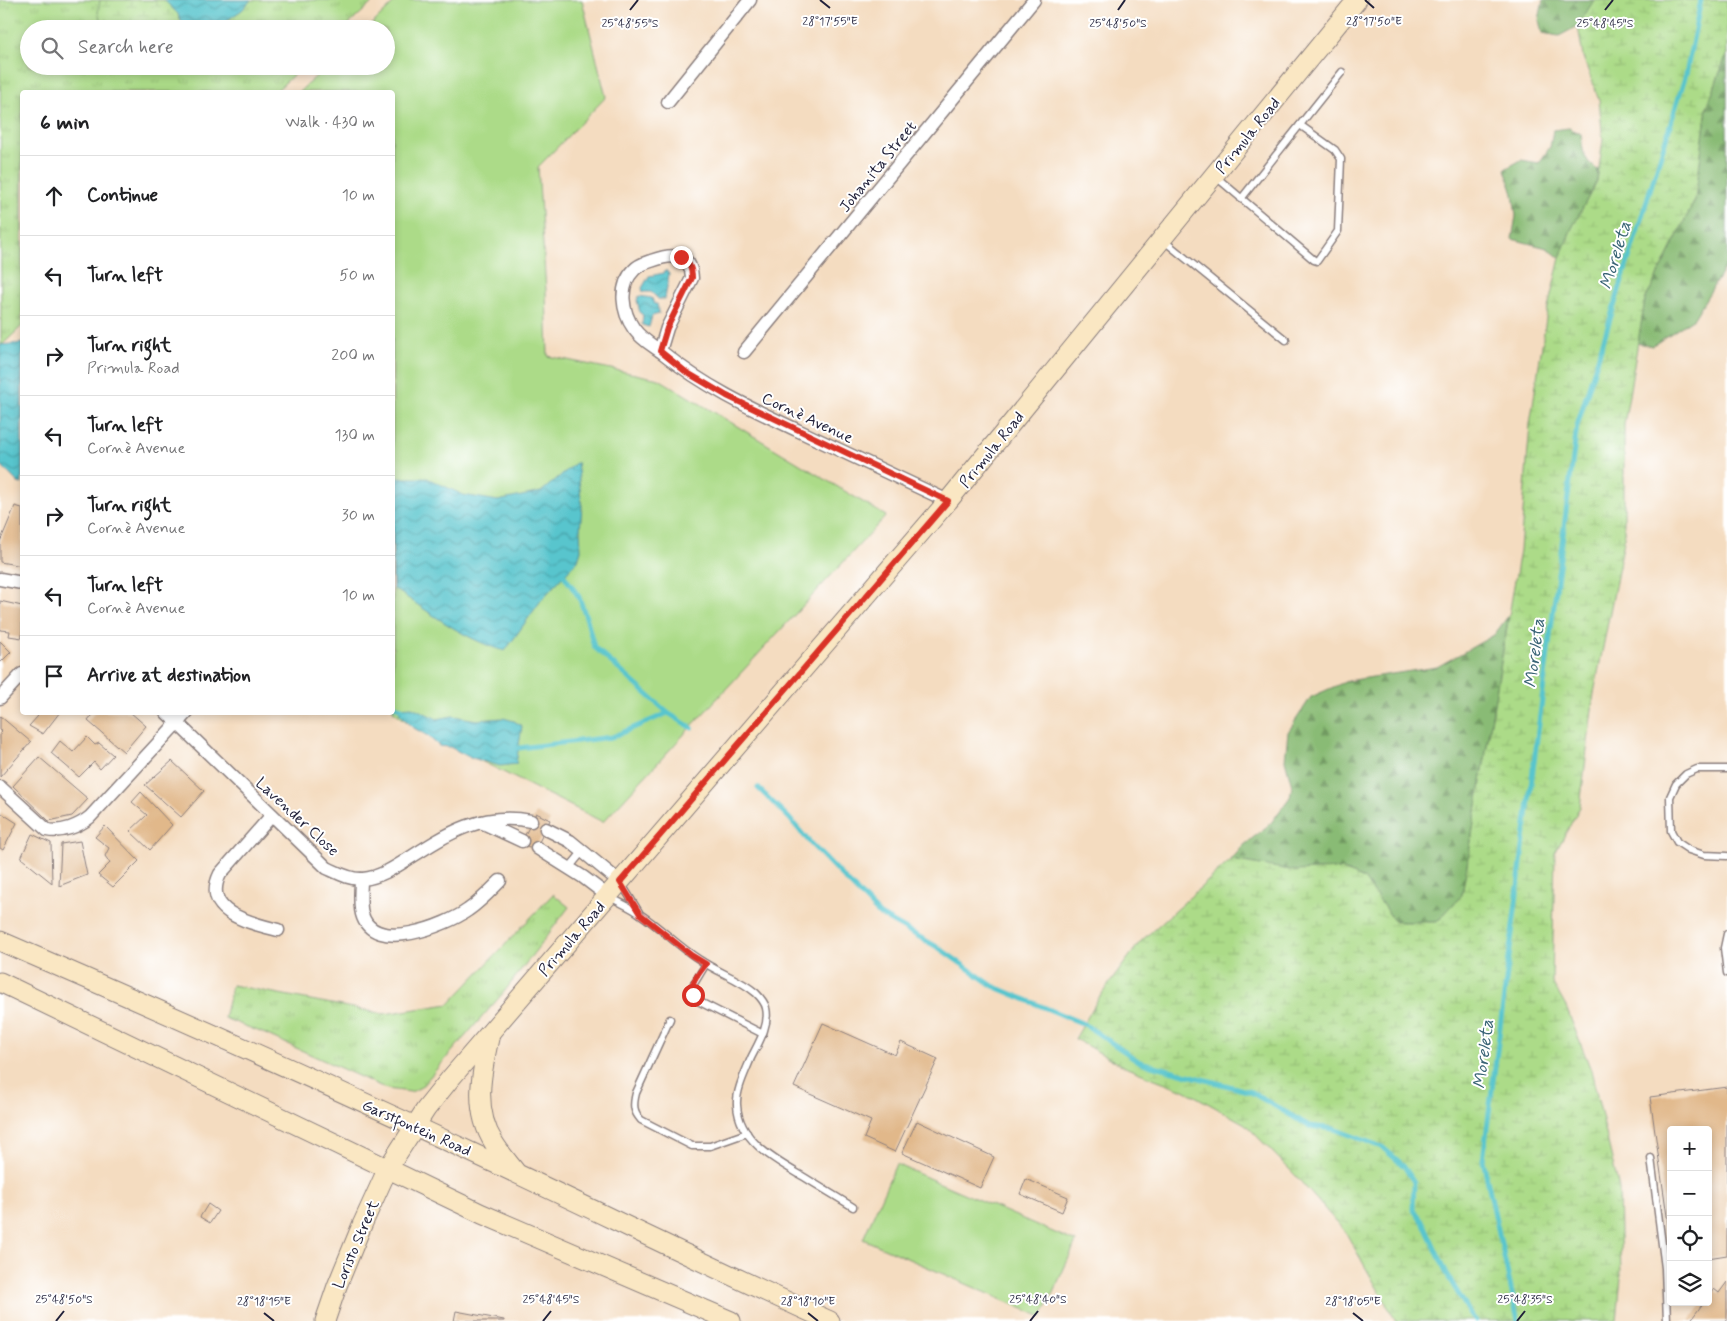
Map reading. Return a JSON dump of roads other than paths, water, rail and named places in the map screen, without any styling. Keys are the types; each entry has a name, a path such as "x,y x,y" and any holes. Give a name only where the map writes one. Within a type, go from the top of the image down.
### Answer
{"main road":[{"name":"Primula Road","path":"388,1168 414,1126 450,1079 948,501 1357,0"},
{"name":"Garstfontein Road","path":"0,941 94,981 414,1126 830,1321"},
{"path":"0,982 482,1214 731,1321"},
{"path":"491,1033 481,1077 481,1103 485,1124 494,1143 519,1175"},
{"name":"Loristo Street","path":"325,1321 362,1225 388,1168"}],"street":[{"path":"668,102 750,0"},
{"name":"Johanita Street","path":"744,352 1034,0"},
{"name":"Cornè Avenue","path":"660,351 667,328 692,278 692,269 688,262 681,257 663,256 641,264 634,269 628,279 624,290 623,302 625,313 638,334 686,372 727,396 948,501"},
{"path":"0,579 20,582"},
{"path":"0,698 20,676"},
{"name":"Lavender Close","path":"169,715 327,868 340,874 361,879"},
{"path":"0,787 47,830 53,831 74,827 90,817 184,715"},
{"path":"272,815 220,874 215,884 215,892 218,901 236,917 278,930"},
{"path":"500,882 469,909 447,922 427,930 400,935 380,932 368,924 362,915 361,879 387,872 451,832 482,822 505,818 532,821"},
{"path":"482,822 522,840"},
{"path":"546,829 570,841 583,851 614,889"},
{"path":"537,848 569,868 614,889"}],"lane":[{"path":"1241,198 1342,72"},
{"path":"1214,175 1314,260 1318,260 1338,231 1341,159 1335,150 1300,126"},
{"path":"1162,239 1286,340"},
{"path":"1727,769 1696,769 1686,774 1676,784 1670,797 1671,831 1677,842 1689,850 1704,855 1727,856"},
{"path":"569,868 583,851"},
{"path":"614,889 640,914"},
{"path":"614,889 640,914 691,955 756,993 764,1002 767,1010 762,1034 739,1091 737,1105 740,1122 757,1146 771,1158 853,1207"},
{"path":"1727,934 1724,948 1727,973"},
{"path":"706,964 692,987 696,1000 762,1034"},
{"path":"670,1019 636,1094 633,1104 635,1113 641,1120 692,1146 710,1146 747,1133"},
{"path":"1651,1158 1665,1268 1667,1321"}],"water":[{"path":"164,0 251,0 242,10 227,20 181,20 178,14"},
{"path":"666,270 669,274 665,299 658,299 651,292 643,292 642,288 649,276 664,273"},
{"path":"639,296 652,298 654,304 657,304 659,314 652,316 649,327 642,325 643,315 640,313 637,300"},
{"path":"20,343 20,484 0,464 0,345"},
{"path":"577,462 582,506 581,550 578,560 542,599 505,651 475,640 395,589 395,478 427,478 463,495 498,501 541,492"},
{"path":"412,707 437,719 453,716 477,720 503,718 514,721 522,726 516,764 500,766 469,757 450,747 439,746 428,736 414,728 400,714 399,708"}],"waterway":[{"name":"Moreleta","path":"1518,1321 1483,1160 1577,426 1686,74 1701,0"},
{"path":"563,574 579,597 594,647 668,713"},
{"path":"395,706 405,711"},
{"path":"513,747 519,748 612,737 668,713 692,728"},
{"path":"758,788 789,818 812,845 880,915 939,948 993,986 1084,1024 1140,1062 1251,1092 1309,1126 1334,1129 1382,1147 1404,1166 1414,1182 1413,1209 1424,1224 1449,1278 1476,1321"}]}
